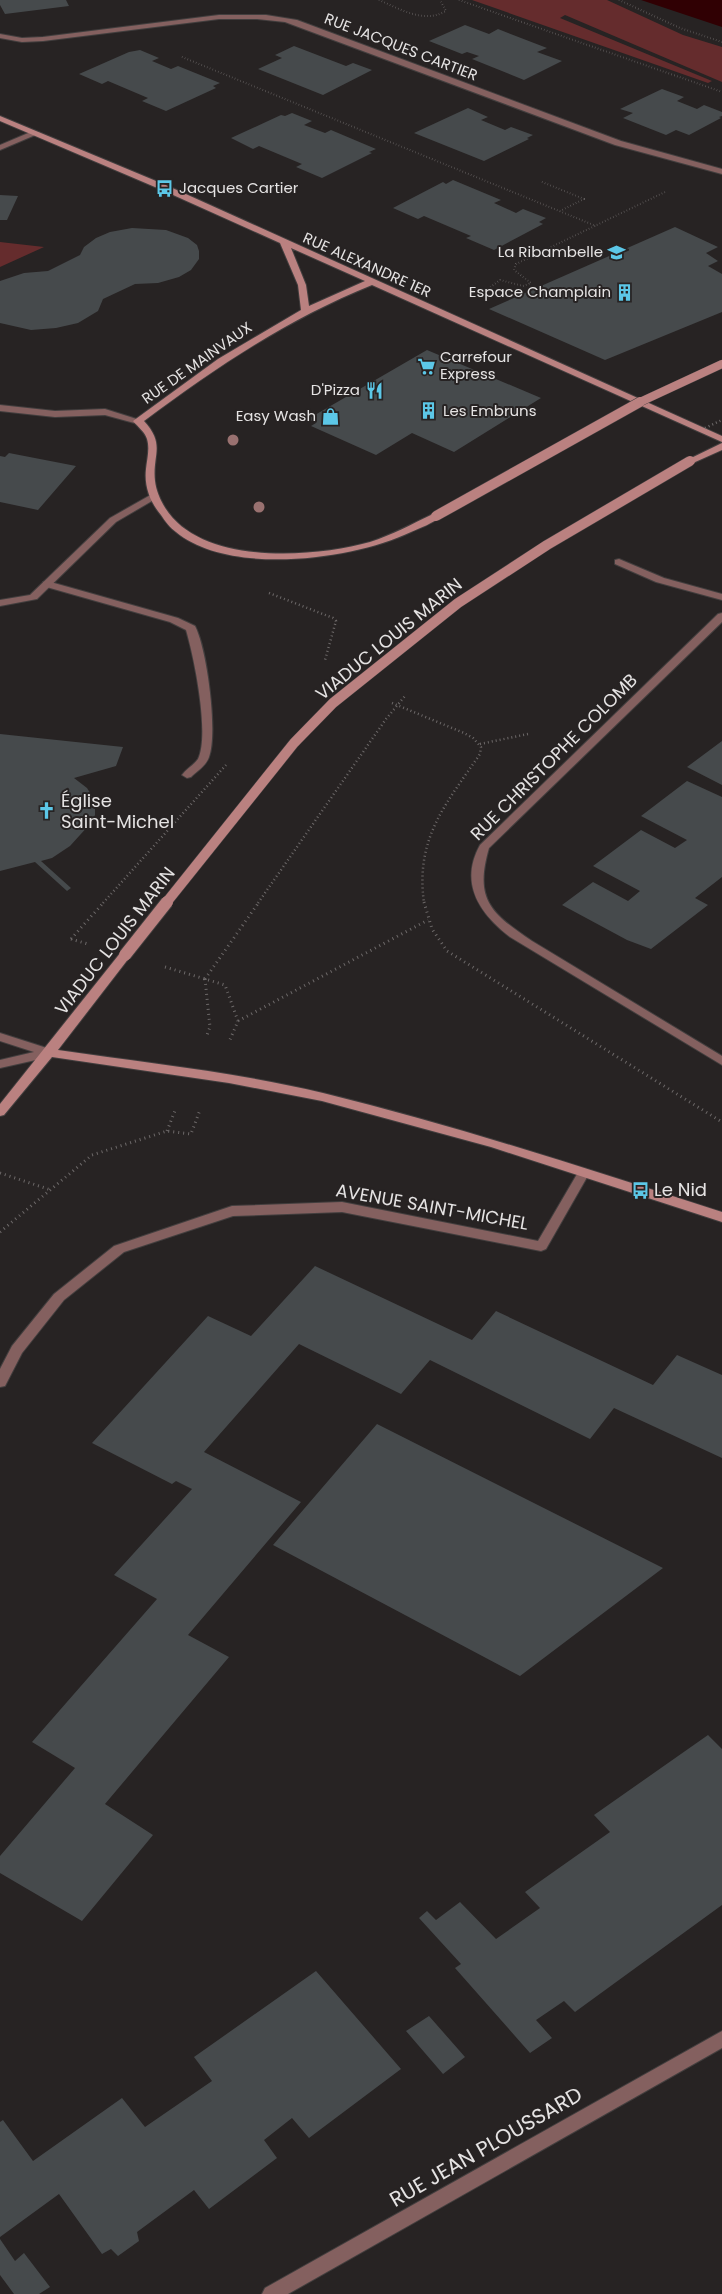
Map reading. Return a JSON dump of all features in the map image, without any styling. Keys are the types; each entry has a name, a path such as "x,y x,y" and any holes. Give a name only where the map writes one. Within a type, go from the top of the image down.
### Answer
{"main road":[{"name":"RUE ALEXANDRE 1ER","path":"0,118 165,188 722,439"},
{"path":"284,242 302,284 305,310"},
{"name":"RUE DE MAINVAUX","path":"138,421 210,367 257,336 305,310 371,282"},
{"path":"138,421 151,436 153,449 150,481 154,496 164,514 174,526 210,546 233,552 270,558 324,555 368,546 436,516 642,401 722,364"},
{"name":"VIADUC LOUIS MARIN","path":"0,1112 49,1053 294,743 341,697 466,598 546,545 690,462 722,446"},
{"path":"49,1053 213,1077 322,1097 494,1144 722,1217"}],"street":[{"name":"RUE JACQUES CARTIER","path":"0,36 22,40 219,17 275,17 303,25 618,143 722,172"},
{"path":"0,148 36,134"},
{"name":"RUE DE MAINVAUX","path":"0,408 55,414 104,412 138,421"},
{"path":"0,603 10,603 33,597 113,520 154,496"},
{"path":"619,562 660,580 722,596"},
{"path":"46,584 174,620 191,628 196,642 207,721 208,745 203,760 186,775"},
{"name":"RUE CHRISTOPHE COLOMB","path":"722,616 484,847 477,867 476,879 478,892 486,909 498,923 528,944 722,1061"},
{"path":"0,1037 49,1053"},
{"path":"0,1064 49,1053"},
{"name":"AVENUE SAINT-MICHEL","path":"0,1382 17,1350 59,1297 119,1249 232,1211 342,1207 541,1246 584,1172"},
{"name":"RUE JEAN PLOUSSARD","path":"271,2294 722,2039"}],"path":[{"path":"379,0 428,18 440,16 446,11 440,0"},
{"path":"459,0 722,92"},
{"path":"619,0 680,28 722,42"},
{"path":"180,56 596,226"},
{"path":"458,321 485,307 488,289 500,280 523,286 531,282 514,270 516,264 713,170"},
{"path":"542,182 584,199 560,212"},
{"path":"260,589 333,618 336,622 324,668"},
{"path":"205,979 386,718 410,690"},
{"path":"391,702 455,729 478,741 480,744 480,754 442,811 428,836 422,855 420,877 428,920 438,942 447,952 722,1122"},
{"path":"480,744 528,734"},
{"path":"0,1232 92,1155 167,1131 191,1134 213,1077 238,1021 428,920"},
{"path":"72,939 225,986 238,1021"},
{"path":"0,1173 52,1190"}],"shaded area":[{"path":"472,0 607,0 683,35 722,47 722,82 565,15 560,18 712,81 708,83"},
{"path":"641,0 722,0 722,27"},
{"path":"0,242 44,247 0,267"}],"building":[{"path":"0,0 66,0 69,6 5,14 0,5"},
{"path":"465,25 489,34 498,29 547,48 537,52 562,61 524,80 472,59 479,56 467,52 462,54 429,41"},
{"path":"294,46 346,66 353,63 372,70 323,95 258,69 282,58 275,55"},
{"path":"140,50 159,58 152,61 171,69 178,66 220,83 213,86 216,88 166,111 142,101 148,98 108,81 102,84 79,74 129,52"},
{"path":"662,89 684,97 677,101 697,109 704,105 722,112 722,116 689,135 676,130 666,135 623,118 633,113 620,109"},
{"path":"468,108 488,117 481,120 505,130 511,127 533,135 527,138 529,139 484,161 414,133"},
{"path":"292,113 312,121 304,125 325,133 331,130 376,149 369,152 372,153 322,178 296,167 302,164 259,146 253,149 231,138 281,115 285,116"},
{"path":"453,180 501,200 494,203 516,213 523,209 546,218 539,222 543,224 494,250 466,238 471,236 424,216 418,219 393,208 443,182 446,184"},
{"path":"0,195 18,196 7,220 0,220"},
{"name":"Espace Champlain","path":"675,227 718,247 706,253 718,261 708,266 722,274 722,312 605,360 489,309"},
{"path":"132,228 166,230 188,238 197,245 199,259 191,270 179,277 158,283 135,284 103,299 98,311 78,323 56,328 31,330 0,323 0,281 24,273 48,271 80,255 84,247 96,238 110,232"},
{"name":"Les Embruns","path":"427,350 541,398 454,452 412,433 376,455 311,426 316,423 308,419"},
{"path":"9,453 76,466 38,510 0,502 0,456 5,457"},
{"name":"Église Saint-Michel","path":"0,734 123,747 116,766 74,778 87,788 92,796 95,802 95,815 90,824 70,846 52,858 41,861 71,888 67,891 35,862 0,871"},
{"path":"722,741 722,785 687,767"},
{"path":"687,781 722,797 722,877 695,898 708,905 651,949 627,940 562,905 593,882 628,901 640,891 593,866 641,830 675,848 687,840 641,816"},
{"path":"315,1266 472,1340 496,1311 653,1385 677,1355 722,1375 722,1458 614,1408 590,1439 430,1360 401,1394 299,1344 204,1452 301,1502 188,1635 229,1657 105,1804 153,1835 82,1921 0,1873 0,1856 75,1768 32,1742 157,1599 114,1575 192,1489 176,1481 172,1484 92,1443 208,1316 251,1336"},
{"path":"377,1424 663,1568 520,1676 273,1545"},
{"path":"708,1735 722,1749 722,1905 575,2012 564,2001 536,2020 552,2038 530,2053 455,1968 461,1964 419,1918 427,1911 436,1920 460,1902 496,1939 540,1908 525,1892 610,1832 594,1815"},
{"path":"316,1971 401,2069 309,2138 292,2118 264,2140 277,2158 209,2209 194,2190 137,2232 139,2241 118,2256 111,2249 102,2254 59,2194 0,2237 0,2122 3,2120 33,2161 122,2098 145,2127 212,2081 194,2057"},
{"path":"429,2016 465,2057 443,2074 406,2031"},
{"path":"0,2239 15,2261 24,2253 50,2287 39,2294 14,2294 0,2275"}],"place":[{"name":"Jacques Cartier","path":"165,188"},
{"name":"La Ribambelle","path":"617,252"},
{"name":"Espace Champlain","path":"625,292"},
{"name":"Carrefour Express","path":"426,366"},
{"name":"D'Pizza","path":"374,390"},
{"name":"Les Embruns","path":"429,411"},
{"name":"Easy Wash","path":"330,416"},
{"name":"Église Saint-Michel","path":"47,811"},
{"name":"Le Nid","path":"640,1190"}]}
